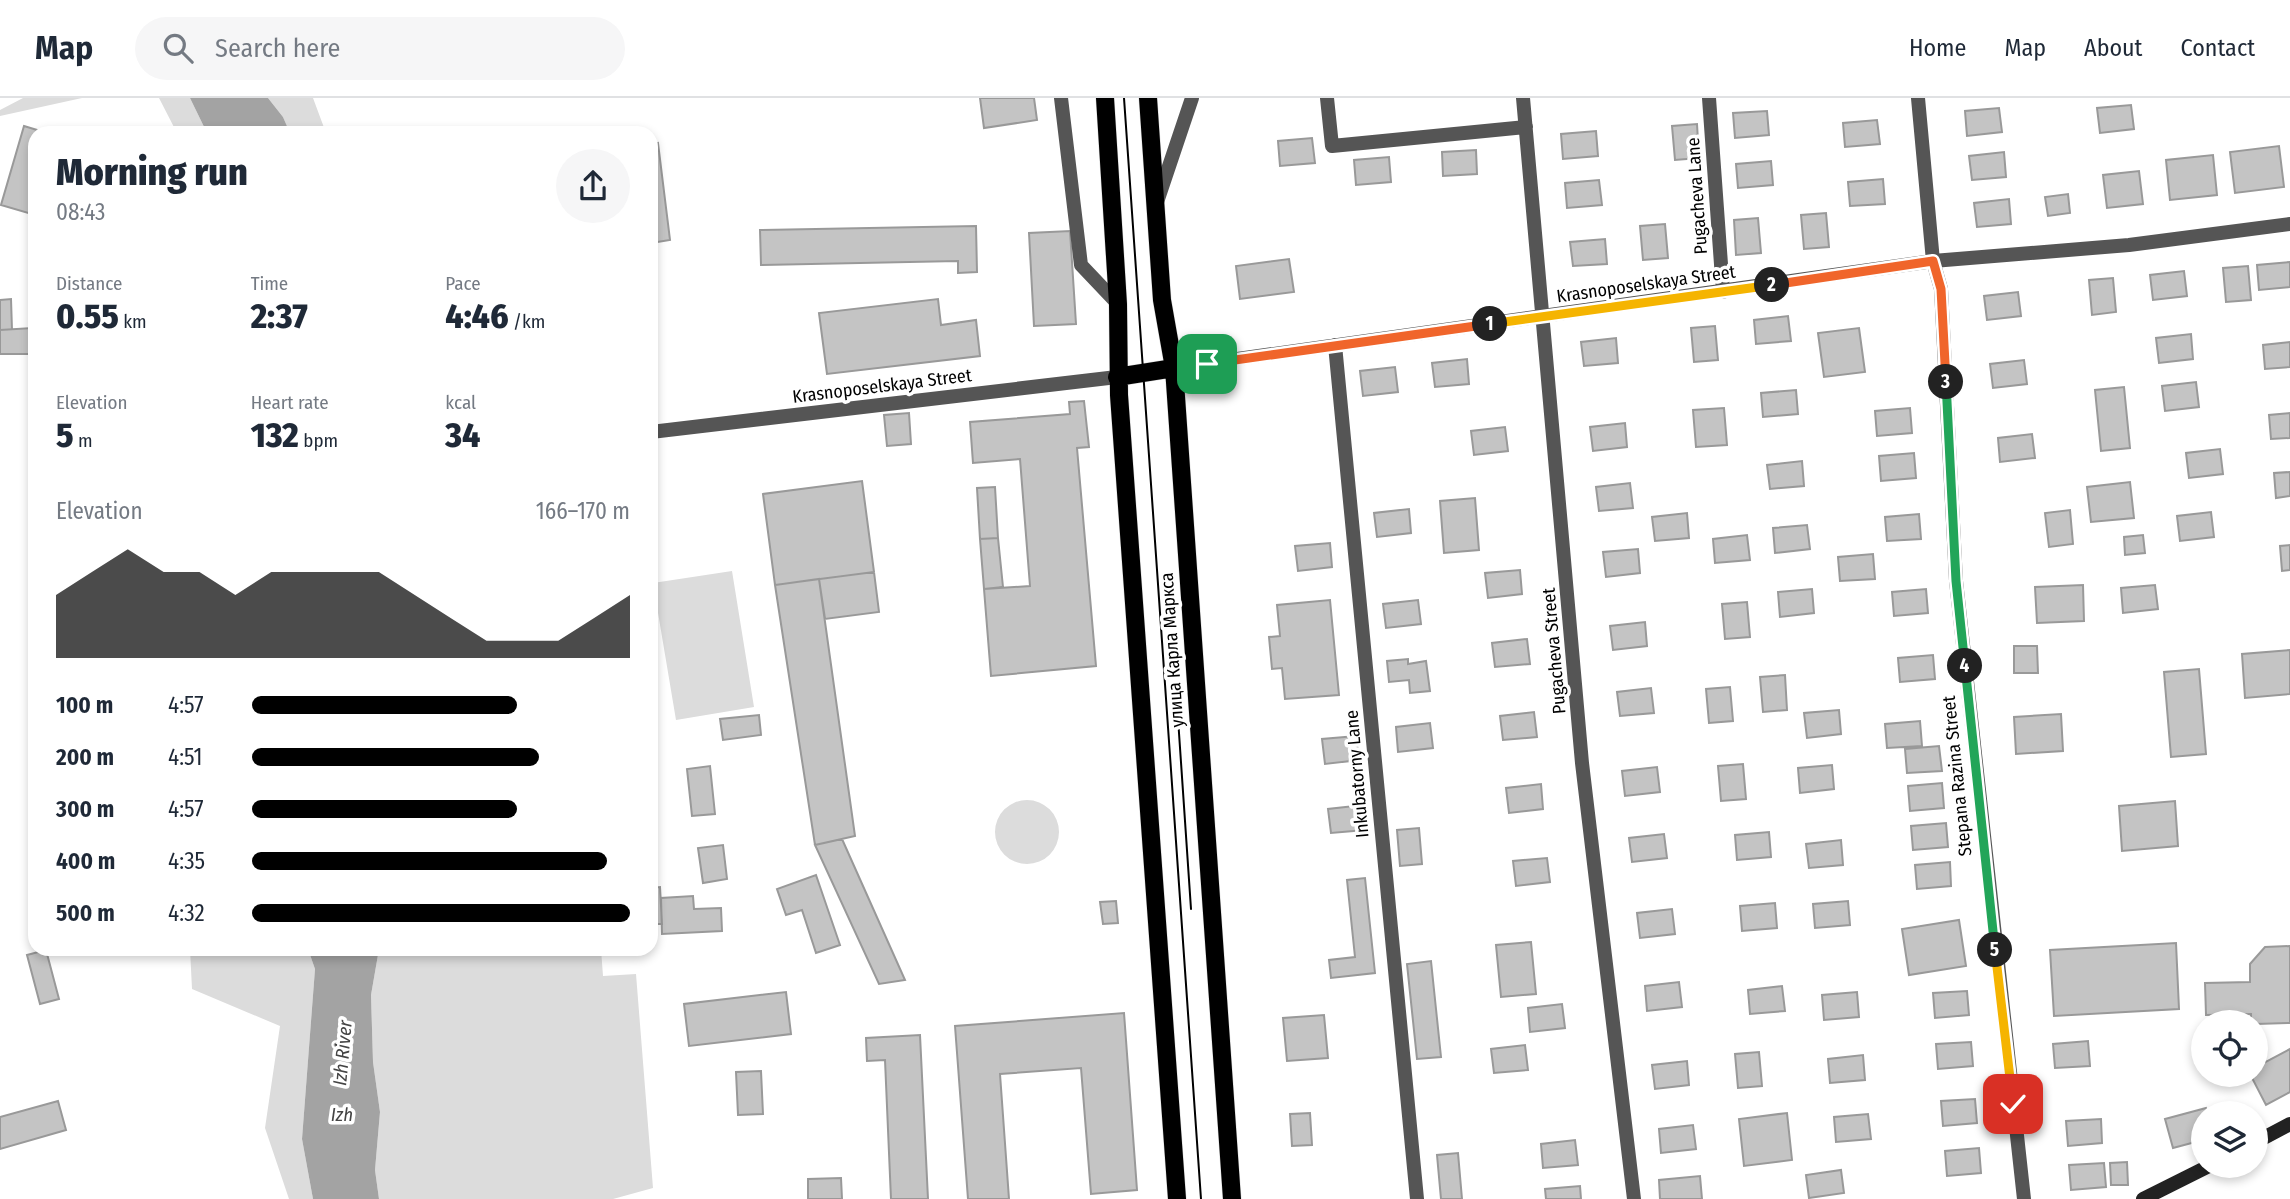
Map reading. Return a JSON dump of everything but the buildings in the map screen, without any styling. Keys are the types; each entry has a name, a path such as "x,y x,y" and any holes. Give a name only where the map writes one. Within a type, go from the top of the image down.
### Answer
{"main road":[{"name":"улица Карла Маркса","path":"1105,98 1118,304 1118,377 1177,1199"},
{"name":"улица Карла Маркса","path":"1148,98 1162,300 1174,368 1232,1199"},
{"path":"1118,377 1174,368"}],"street":[{"path":"1061,98 1081,265 1118,304"},
{"path":"1155,207 1192,98"},
{"path":"1327,98 1332,146 1526,127"},
{"name":"Pugacheva Street","path":"1523,98 1545,317 1582,763 1634,1199"},
{"name":"Pugacheva Lane","path":"1709,98 1723,292"},
{"name":"Stepana Razina Street","path":"1918,98 1933,261 1941,289 1956,581 2024,1199"},
{"name":"Krasnoposelskaya Street","path":"1174,368 1933,261 2129,245 2290,224"},
{"name":"Inkubatorny Lane","path":"1335,345 1417,1199"},
{"name":"Krasnoposelskaya Street","path":"658,431 1118,377"},
{"path":"2268,1136 2290,1124"},
{"path":"2143,1199 2191,1175"}],"shaded area":[{"path":"23,98 82,98 0,116 0,110"},
{"path":"159,98 190,98 204,126 173,126"},
{"path":"268,98 313,98 323,126 287,126"},
{"path":"732,571 754,707 676,720 658,613 658,582"},
{"path":"1021,800 1033,800 1050,809 1057,820 1057,844 1050,855 1033,864 1021,864 1009,859 1000,850 995,838 995,826 1000,814 1009,805"},
{"path":"190,956 310,956 315,969 302,1139 313,1199 289,1199 265,1128 280,1026 192,989"},
{"path":"378,956 602,956 603,976 636,974 653,1188 613,1199 379,1199 375,1170 380,1112 373,1062 371,995"}],"water":[{"path":"190,98 268,98 287,126 204,126"},
{"name":"Izh","path":"310,956 378,956 371,995 373,1062 380,1112 375,1170 379,1199 313,1199 302,1139 315,969"}],"tram line":[{"path":"1124,98 1201,1199"},
{"path":"1176,689 1191,909"}],"route":[{"path":"1207,364 1933,261 1941,289 1956,581 2013,1104"}],"water label":[{"name":"Izh River","path":"342,1053"}]}
